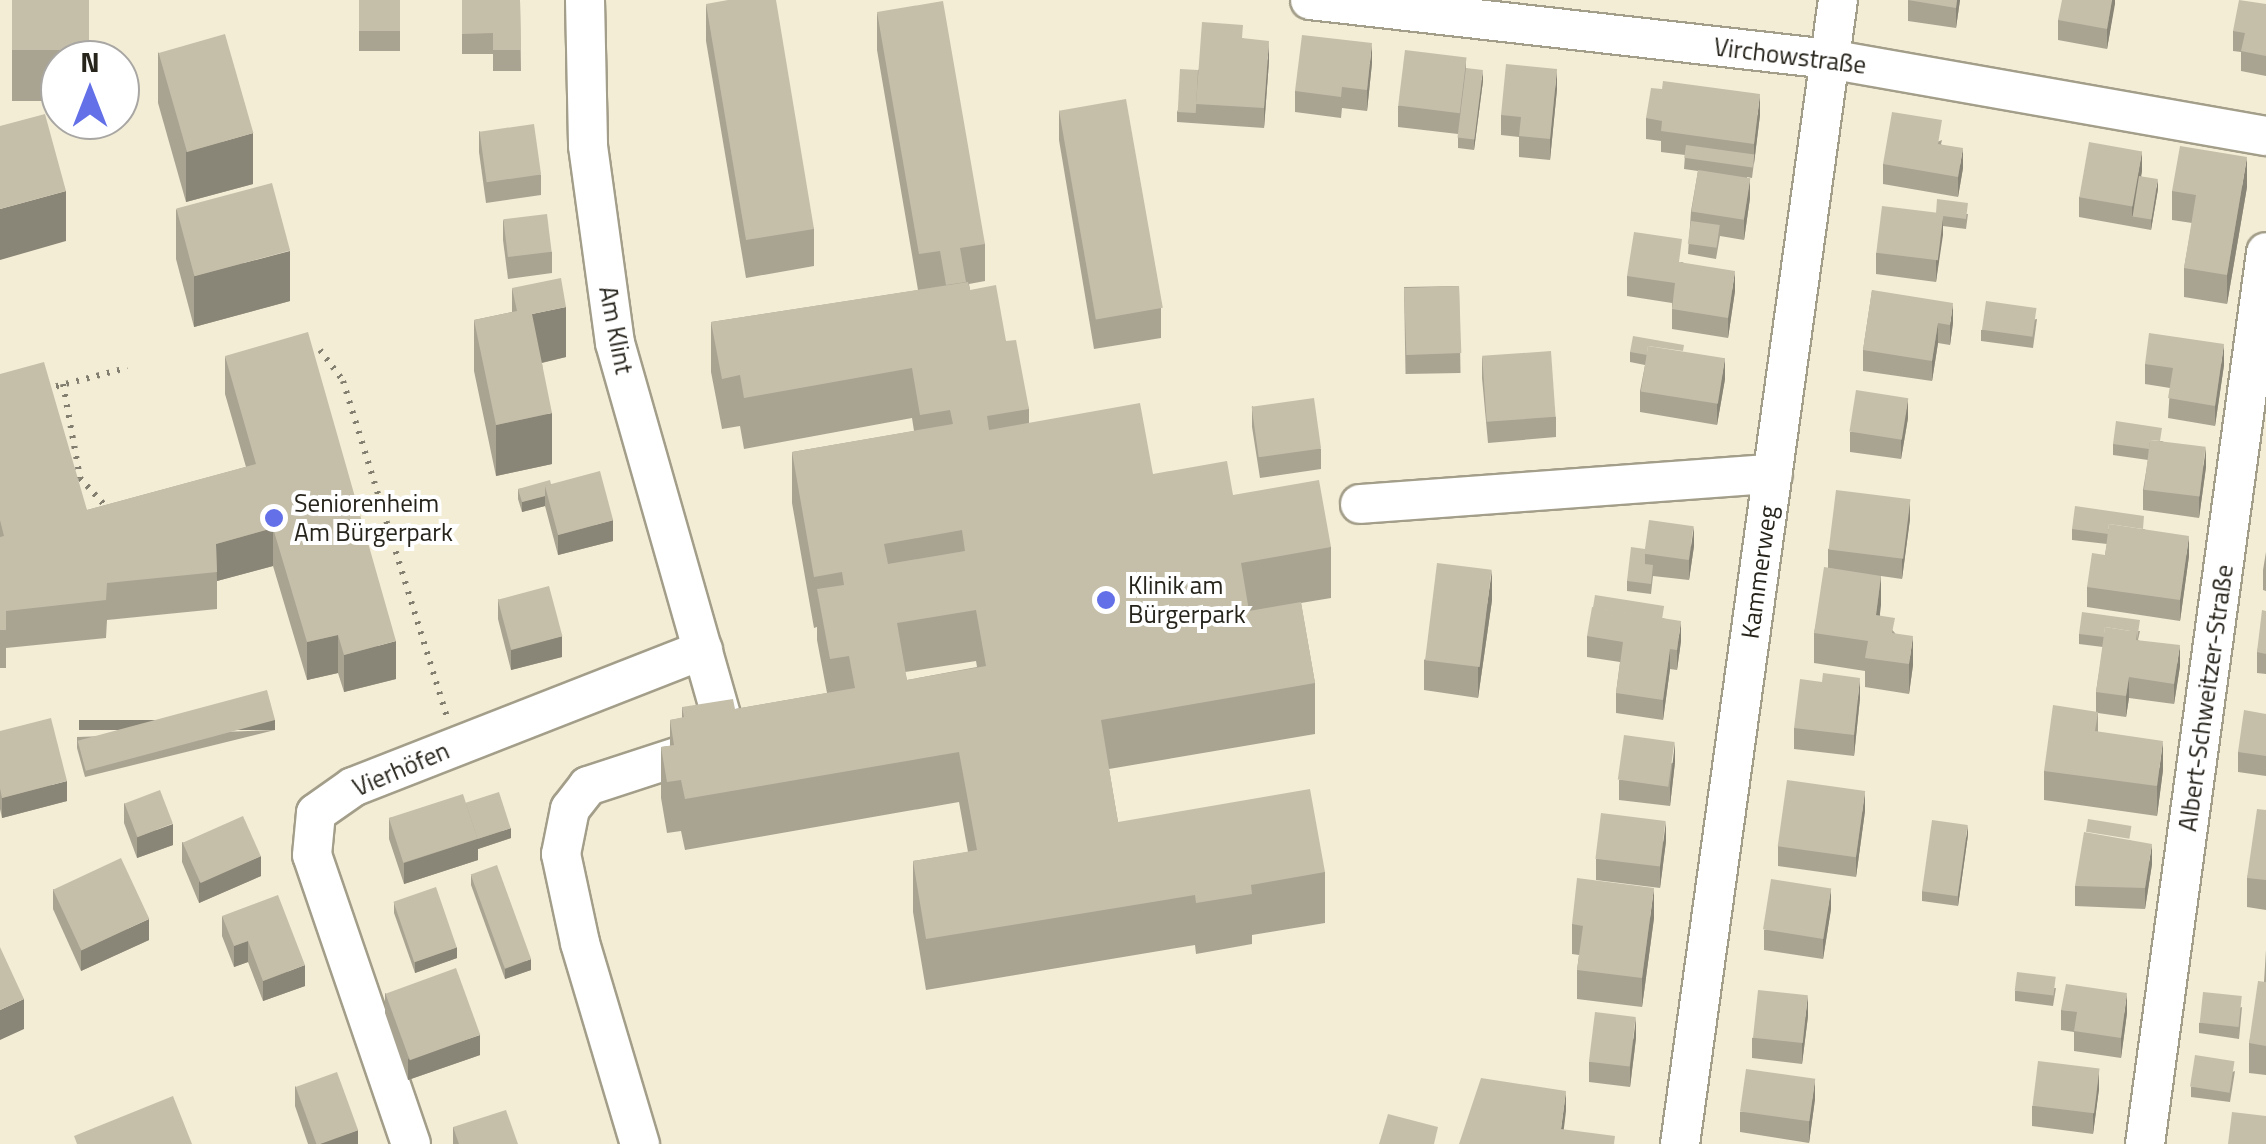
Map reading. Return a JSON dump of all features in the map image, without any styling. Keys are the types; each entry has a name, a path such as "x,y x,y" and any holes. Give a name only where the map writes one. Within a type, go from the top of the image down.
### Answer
{"street":[{"name":"Am Klint","path":"585,0 588,146 615,343 722,720 717,738 588,786 570,809 561,854 580,943 640,1144"},
{"name":"Virchowstraße","path":"1310,0 1829,59 2266,136"},
{"name":"Kammerweg","path":"1680,1144 1838,0"},
{"name":"Albert-Schweitzer-Straße","path":"2146,1144 2266,252"},
{"path":"1360,504 1772,474"},
{"name":"Vierhöfen","path":"411,1144 312,856 316,814 353,787 702,650"}],"path":[{"path":"320,350 343,381 456,745"},
{"path":"32,393 127,368"},
{"path":"63,384 80,478 126,523"}],"building":[{"path":"12,0 89,0 89,40 40,40 40,50 12,50"},
{"path":"359,0 400,0 400,31 359,31"},
{"path":"462,0 520,0 521,50 493,50 493,33 462,34"},
{"path":"776,0 814,229 746,240 706,4"},
{"path":"1908,0 1957,0 1956,8"},
{"path":"2062,0 2112,0 2107,29 2058,20"},
{"path":"2239,0 2266,4 2266,56 2241,51 2245,33 2233,31"},
{"path":"943,1 985,244 960,248 966,282 946,285 940,251 919,254 877,12"},
{"path":"1202,22 1243,25 1242,38 1269,41 1264,108 1196,104"},
{"path":"225,34 253,133 187,152 159,53"},
{"path":"1302,35 1372,43 1367,90 1342,87 1341,97 1295,91"},
{"path":"1405,50 1467,58 1460,113 1398,106"},
{"path":"1506,64 1557,69 1550,139 1519,136 1521,117 1501,115"},
{"path":"1466,68 1483,70 1474,140 1457,137"},
{"path":"1180,69 1198,70 1196,113 1178,112"},
{"path":"1663,81 1760,94 1754,144 1661,131 1662,121 1646,118 1651,88 1662,89"},
{"path":"1126,99 1163,308 1096,320 1059,111"},
{"path":"1892,112 1942,120 1938,144 1963,148 1958,177 1883,164"},
{"path":"40,115 40,140 52,140 66,191 0,209 0,126"},
{"path":"534,124 541,175 487,182 480,132"},
{"path":"2089,142 2142,151 2132,207 2079,197"},
{"path":"1686,145 1754,155 1753,167 1684,158"},
{"path":"2180,146 2247,157 2227,275 2184,268 2196,195 2172,191"},
{"path":"1698,170 1750,178 1744,220 1691,211"},
{"path":"2139,176 2158,179 2151,219 2133,216"},
{"path":"272,183 290,251 194,276 176,209"},
{"path":"1937,199 1968,203 1966,219 1936,213"},
{"path":"1882,206 1944,214 1938,260 1876,253"},
{"path":"547,214 552,252 508,257 503,219"},
{"path":"1691,221 1720,225 1717,248 1688,244"},
{"path":"1634,232 1682,239 1679,262 1735,271 1728,318 1672,309 1675,283 1627,276"},
{"path":"561,278 566,307 532,314 552,413 496,425 474,320 517,311 512,288"},
{"path":"968,282 970,290 996,285 1006,341 1016,340 1029,409 987,416 989,430 1140,403 1153,474 1227,461 1233,495 1319,480 1331,547 1241,563 1249,611 1301,602 1315,683 1101,720 1118,822 1310,789 1325,872 1251,885 1252,894 1196,903 1195,895 926,939 913,861 977,850 959,752 685,799 681,780 667,782 661,747 674,745 670,720 684,717 682,707 733,699 735,709 855,688 849,656 830,659 817,589 844,585 842,572 814,577 792,452 953,424 950,410 920,415 912,368 744,398 740,375 722,379 711,322","holes":["962,530 965,551 888,564 884,544","976,610 986,666 907,680 897,623"]},
{"path":"1459,286 1461,353 1406,355 1404,288"},
{"path":"1872,290 1953,303 1950,325 1938,323 1932,361 1863,350"},
{"path":"1986,301 2037,308 2032,337 1982,330"},
{"name":"Seniorenheim Am Bürgerpark","path":"308,332 396,641 344,655 338,635 307,642 273,528 216,544 217,572 107,583 106,600 6,611 6,630 0,630 0,537 4,536 0,520 0,374 44,362 87,510 256,464 225,356"},
{"path":"2149,333 2224,344 2215,406 2168,398 2173,368 2145,364"},
{"path":"1633,336 1684,345 1683,351 1648,346 1647,355 1630,352"},
{"path":"1648,346 1725,358 1718,404 1641,391"},
{"path":"1551,351 1556,417 1487,422 1482,356"},
{"path":"1856,390 1908,398 1902,440 1849,431"},
{"path":"1314,398 1321,449 1259,457 1252,407"},
{"path":"2116,421 2162,428 2160,441 2150,440 2149,449 2113,444"},
{"path":"2150,440 2206,447 2199,496 2144,490"},
{"path":"600,471 613,520 558,535 545,486"},
{"path":"550,480 545,496 522,502 518,489"},
{"path":"1836,490 1910,499 1903,559 1829,550"},
{"path":"2075,506 2144,516 2143,529 2109,524 2108,534 2072,529"},
{"path":"1649,520 1694,526 1689,560 1644,554"},
{"path":"2109,524 2189,536 2180,600 2087,587 2092,553 2105,555"},
{"path":"1631,547 1645,549 1645,564 1653,565 1651,584 1627,581"},
{"path":"1437,563 1492,570 1480,667 1425,660"},
{"path":"1824,567 1881,576 1876,615 1895,618 1892,633 1913,636 1909,664 1865,658 1868,641 1814,633"},
{"path":"549,586 562,636 511,650 498,600"},
{"path":"1595,595 1664,606 1662,619 1593,608"},
{"path":"1592,607 1681,621 1677,650 1670,649 1663,700 1616,693 1623,642 1587,636"},
{"path":"2262,610 2266,611 2266,654 2257,652"},
{"path":"2082,612 2140,620 2137,640 2137,632 2105,627 2104,637 2079,634"},
{"path":"2105,627 2137,632 2136,640 2180,645 2174,684 2129,677 2126,696 2096,692"},
{"path":"1823,673 1860,678 1854,735 1794,728 1800,679 1822,682"},
{"path":"267,690 275,720 86,771 78,741"},
{"path":"2053,705 2098,712 2095,731 2163,741 2157,786 2044,771"},
{"path":"2244,710 2266,714 2266,756 2238,752"},
{"path":"51,718 67,781 2,798 0,731"},
{"path":"1624,735 1675,742 1668,787 1618,780"},
{"path":"1787,780 1865,791 1856,857 1778,846"},
{"path":"160,790 173,824 137,837 125,804"},
{"path":"499,792 511,828 477,839 466,803"},
{"path":"463,794 478,839 403,863 389,818"},
{"path":"2257,809 2266,810 2266,880 2247,878"},
{"path":"1601,813 1666,821 1660,867 1595,859"},
{"path":"243,816 261,856 201,883 183,843"},
{"path":"2088,819 2131,826 2129,839 2086,832"},
{"path":"1932,820 1968,825 1958,896 1922,891"},
{"path":"2084,832 2152,844 2145,888 2075,886"},
{"path":"121,858 149,919 81,950 53,890"},
{"path":"497,865 531,959 505,969 471,875"},
{"path":"1577,878 1654,888 1642,978 1577,970 1583,926 1572,924"},
{"path":"1771,879 1831,889 1823,939 1763,929"},
{"path":"436,887 457,948 414,962 393,902"},
{"path":"278,895 305,965 263,981 248,941 234,946 222,916"},
{"path":"0,947 24,999 0,1010"},
{"path":"456,968 480,1035 410,1060 386,994"},
{"path":"2017,972 2056,977 2053,996 2015,991"},
{"path":"2258,981 2266,982 2266,1046 2249,1043"},
{"path":"2066,984 2127,993 2121,1038 2074,1031 2077,1012 2061,1010"},
{"path":"1758,990 1808,995 1803,1043 1753,1038"},
{"path":"2203,992 2242,996 2239,1027 2200,1023"},
{"path":"1595,1012 1636,1017 1630,1067 1589,1062"},
{"path":"2195,1055 2235,1061 2230,1093 2190,1087"},
{"path":"2038,1061 2100,1069 2094,1113 2033,1106"},
{"path":"1746,1069 1815,1079 1809,1121 1740,1112"},
{"path":"337,1072 358,1130 316,1144 296,1087"},
{"path":"1481,1078 1566,1091 1561,1129 1615,1136 1614,1144 1459,1144"},
{"path":"173,1096 192,1144 77,1144 74,1136"},
{"path":"506,1110 518,1144 459,1144 453,1127"},
{"path":"2232,1112 2266,1116 2266,1144 2228,1144"},
{"path":"1388,1114 1438,1127 1434,1144 1379,1144"}],"place":[{"name":"Seniorenheim Am Bürgerpark","path":"274,518"},
{"name":"Klinik am Bürgerpark","path":"1106,600"}]}
